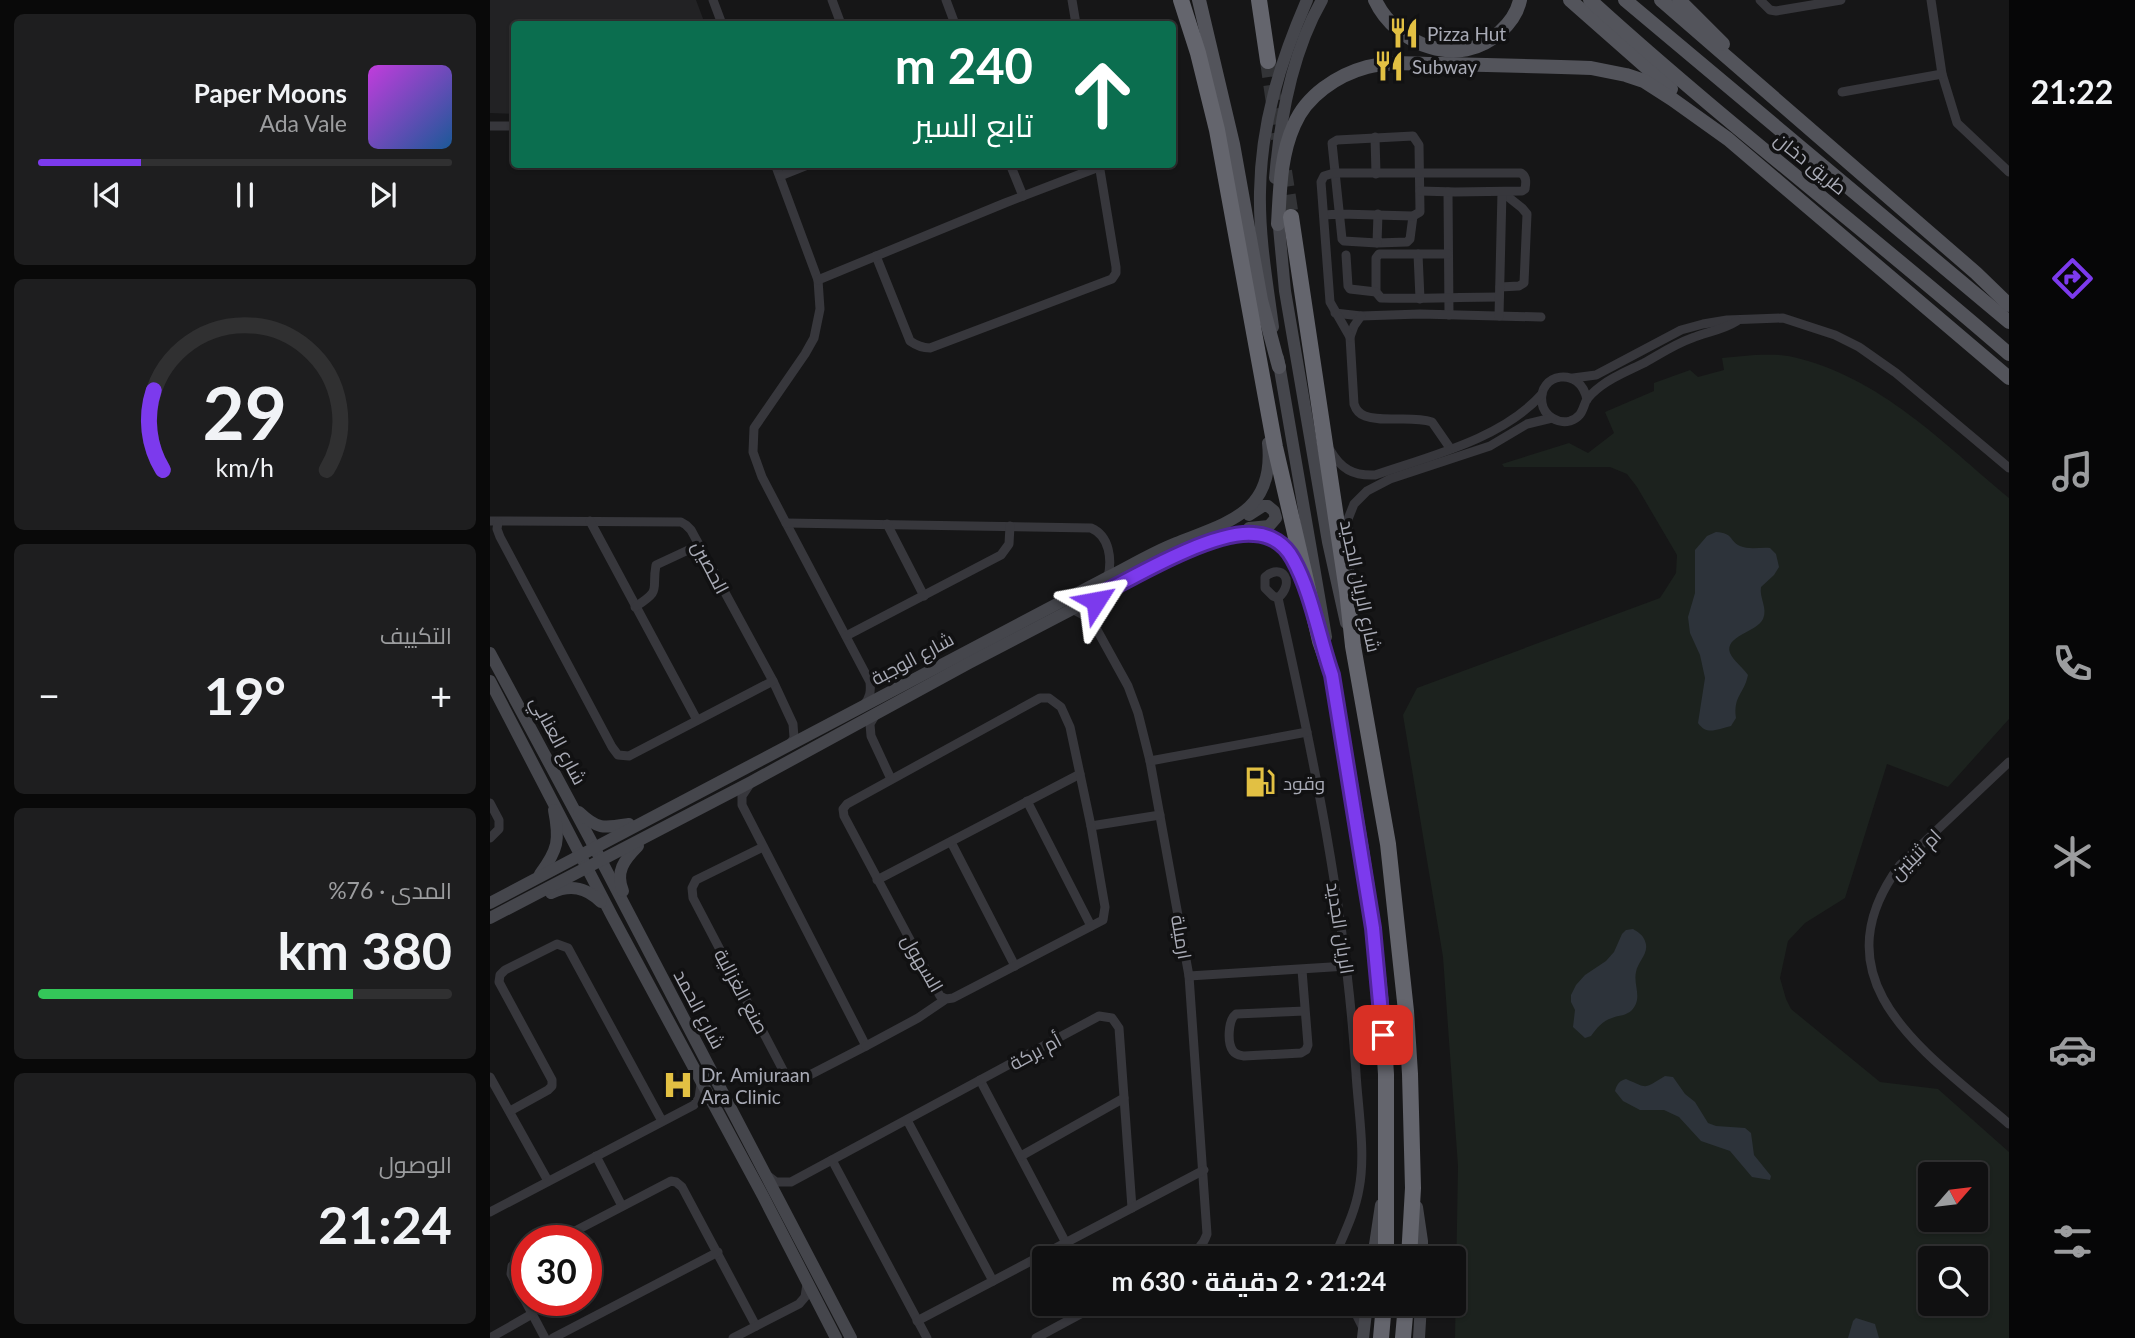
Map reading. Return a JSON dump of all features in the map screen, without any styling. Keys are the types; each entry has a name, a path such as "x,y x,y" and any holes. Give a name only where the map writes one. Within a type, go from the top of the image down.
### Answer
{"highway":[{"path":"1181,0 1198,53 1217,130 1275,447 1320,641 1332,675"},
{"path":"1259,0 1268,61"},
{"path":"1284,221 1325,442 1353,646"},
{"name":"شارع الريان الجديد","path":"1353,646 1388,844 1398,927 1410,1074 1413,1188 1410,1246"},
{"name":"شارع الريان الجديد","path":"1332,675 1373,928 1386,1074 1386,1246"},
{"path":"1381,1338 1383,1316"},
{"path":"1403,1338 1405,1316"}],"main road":[{"path":"1199,0 1233,144 1261,300 1279,367"},
{"path":"1375,0 1392,26 1406,37 1431,48 1458,50 1474,48 1496,36 1516,14 1520,0"},
{"path":"1570,0 2008,378"},
{"name":"طريق دخان","path":"1590,0 1717,111 2009,354"},
{"name":"طريق دخان","path":"1625,0 2009,322"},
{"path":"1661,0 1976,272 2009,305"},
{"path":"1679,0 1795,117"},
{"path":"1284,221 1281,178 1286,147 1294,123 1305,106 1323,89 1339,78 1369,66 1501,65 1591,68 1618,73 1644,81 1728,139"}],"street":[{"path":"715,0 721,21"},
{"path":"832,0 840,21"},
{"path":"946,0 954,21"},
{"path":"1072,0 1076,21"},
{"name":"شارع الريان الجديد","path":"1307,0 1287,45 1275,83 1264,134 1260,193 1262,244 1279,367 1332,675"},
{"name":"شارع الريان الجديد","path":"1322,0 1299,54 1278,136 1275,179 1284,221 1285,291 1341,607 1353,646"},
{"path":"1760,0 1770,10 1776,11 1841,0"},
{"path":"1768,0 1776,11"},
{"path":"1931,0 1942,74 1957,123 2009,172"},
{"path":"1842,92 1942,74"},
{"path":"490,126 511,126"},
{"path":"1324,215 1340,214 1378,214 1413,216 1420,212 1419,145 1413,136 1375,137 1332,143 1340,214 1341,236 1344,241 1407,242 1410,239 1413,216"},
{"path":"1375,137 1376,174"},
{"path":"777,168 818,280 820,309 814,338 754,428 753,452 762,477 870,682 869,699 863,706"},
{"path":"780,176 800,168"},
{"path":"1012,168 1023,196"},
{"path":"818,280 1094,168"},
{"path":"876,256 910,341 923,348 930,348 1112,279 1116,267 1099,168"},
{"path":"1350,337 1330,299 1321,182 1324,176 1334,173 1523,175 1525,179 1525,189 1522,191 1420,191"},
{"path":"1448,192 1448,315"},
{"path":"1448,254 1379,254 1376,292 1381,298 1420,299 1499,292 1524,283 1527,214 1502,192"},
{"path":"1499,316 1502,192"},
{"path":"1377,243 1378,214"},
{"path":"1418,254 1420,299"},
{"path":"1346,255 1350,289 1376,292"},
{"path":"1976,272 2009,298"},
{"path":"1335,313 1361,316 1541,317"},
{"path":"1361,316 1350,337 1354,404 1359,413 1368,417 1432,422 1450,449"},
{"path":"1325,442 1340,465 1353,474 1375,475 1450,449 1501,426 1529,409 1553,379 1600,373 1681,330 1727,320 1783,318 1835,335 1859,347 1896,373 2009,468"},
{"path":"1542,394 1542,403 1552,418 1566,422 1574,420 1584,409 1587,400 1601,386 1691,338 1728,327 1737,321"},
{"path":"1573,378 1581,384 1587,400"},
{"name":"شارع الوجبة","path":"490,903 537,877 648,836 1219,532 1258,499 1266,485 1270,463 1265,394"},
{"path":"1347,590 1350,564 1348,519 1359,497 1390,479 1478,450 1502,440 1527,424 1552,418"},
{"path":"1473,440 1481,442 1482,446 1478,450"},
{"path":"590,521 697,720"},
{"path":"494,522 618,755 629,756 773,681"},
{"name":"الحصين","path":"494,522 681,522 686,525 773,681 793,724 794,738 786,747"},
{"path":"786,523 1091,528 1100,534 1111,554 1108,577"},
{"path":"887,524 924,596"},
{"path":"846,636 1001,555 1009,544 1010,526"},
{"name":"شارع الوجبة","path":"490,916 518,903 640,823 1173,544 1219,532 1256,534 1279,542 1294,560 1310,599"},
{"path":"635,607 655,591 656,565 699,545"},
{"path":"1111,554 1124,560 1139,561"},
{"path":"1072,609 1091,619 1101,594"},
{"name":"الريان الجديد","path":"1278,597 1307,733 1336,891 1353,1020 1360,1129 1360,1187 1353,1214 1339,1246"},
{"name":"ارميلة","path":"1091,619 1133,698 1150,761 1189,976 1208,1234 1202,1246"},
{"name":"شارع العنابي","path":"490,653 573,807 590,857"},
{"name":"شارع العنابي","path":"490,681 495,697 551,796 590,857"},
{"path":"870,682 886,691 896,690"},
{"name":"السهول","path":"1041,698 1056,702 1070,727 1091,826 1105,913 1103,920 953,998 940,996 844,816 843,809 847,804 891,779 1041,698"},
{"path":"877,712 870,724 871,736 891,779"},
{"path":"851,726 871,736"},
{"path":"515,729 526,739 653,972 666,986"},
{"path":"1150,761 1307,733"},
{"name":"ام ثنيتين","path":"2009,762 1900,865 1886,883 1872,914 1869,953 1878,988 1897,1021 1919,1047 2009,1124"},
{"path":"490,916 590,857 727,784 734,779 738,771"},
{"path":"877,880 1080,774"},
{"path":"751,782 742,796 742,805 866,1045 918,1018 946,999"},
{"path":"537,877 553,856 557,839 557,823 551,796"},
{"path":"722,797 742,805"},
{"path":"1027,801 1091,926"},
{"path":"490,803 499,820 499,829 490,838"},
{"path":"573,807 592,824 601,827 640,823"},
{"path":"1091,826 1160,815"},
{"path":"637,929 621,886 619,872 626,858 648,836"},
{"path":"951,842 1015,966"},
{"name":"صنع الغزالية","path":"763,847 696,880 692,888 693,898 784,1072 802,1079 866,1045"},
{"name":"شارع الحمد","path":"590,857 612,916 836,1338"},
{"name":"شارع الحمد","path":"590,857 637,929 851,1338"},
{"path":"518,903 537,899 564,887 580,888 592,893 612,916"},
{"path":"510,1111 548,1090 552,1086 552,1080 499,982 500,975 557,944 568,948 662,1121"},
{"path":"1189,976 1347,966"},
{"path":"1302,970 1308,1045 1306,1050 1301,1053 1244,1055 1236,1054 1231,1049 1229,1023 1231,1017 1236,1014 1305,1011"},
{"name":"أم بركة","path":"791,1182 1099,1016 1112,1018 1119,1028 1132,1208"},
{"path":"490,1077 548,1181"},
{"path":"694,1105 701,1088 700,1078"},
{"path":"980,1080 1066,1242"},
{"path":"1021,1156 1124,1098"},
{"path":"490,1212 694,1105 710,1109 721,1118"},
{"path":"907,1120 993,1281"},
{"path":"596,1156 622,1206"},
{"path":"832,1160 927,1338"},
{"path":"917,1321 1204,1170"},
{"path":"765,1174 776,1182 791,1182 783,1196 784,1210"},
{"name":"شارع الريان الجديد","path":"1375,1246 1387,1178"},
{"path":"586,1225 671,1181 676,1182 682,1187 757,1326"},
{"name":"شارع الريان الجديد","path":"1413,1188 1422,1246"},
{"path":"553,1338 718,1252"},
{"path":"733,1338 799,1304 805,1297 807,1284"},
{"path":"799,1304 821,1311"},
{"path":"490,1338 528,1316"},
{"path":"533,1316 545,1338"},
{"path":"1040,1337 1077,1316"},
{"path":"1356,1316 1364,1334"},
{"path":"1364,1334 1366,1316"},
{"path":"1419,1338 1420,1316"}],"shaded area":[{"path":"490,0 696,0 704,21 511,21 511,114 490,113"},
{"path":"1788,356 1825,367 1854,380 1909,414 2009,498 2009,719 1948,787 1887,764 1845,898 1805,923 1788,941 1780,978 1791,1009 1880,1082 1938,1089 2009,1152 2009,1338 1455,1338 1455,1316 1466,1316 1466,1246 1457,1246 1458,1166 1443,957 1403,715 1417,688 1660,598 1676,573 1677,555 1627,474 1610,467 1504,467 1502,464 1569,443 1588,453 1614,433 1605,412 1654,391 1654,383 1690,370 1698,377 1724,370 1722,358"},
{"path":"1716,532 1726,534 1744,547 1770,548 1776,554 1779,567 1761,587 1765,611 1763,619 1736,638 1729,647 1731,656 1748,675 1737,700 1736,718 1731,726 1709,730 1698,723 1705,678 1700,655 1690,633 1688,617 1695,593 1695,550 1707,536"},
{"path":"1633,929 1643,937 1646,945 1636,972 1637,1001 1632,1010 1605,1021 1591,1036 1585,1038 1573,1027 1575,1010 1571,995 1585,975 1614,952 1622,934"},
{"path":"1665,1076 1673,1077 1685,1094 1695,1102 1708,1123 1745,1128 1751,1133 1754,1155 1771,1176 1770,1180 1752,1177 1730,1151 1701,1141 1679,1117 1664,1110 1640,1110 1623,1101 1615,1091 1619,1083 1626,1079 1646,1086"},
{"path":"1856,1318 1875,1324 1879,1338 1848,1338"}],"tunnel":[{"path":"1268,61 1279,139"},
{"path":"1284,171 1291,217"}],"place":[{"name":"Pizza Hut","path":"1404,33"},
{"name":"Subway","path":"1389,66"},
{"name":"وقود","path":"1260,782"},
{"name":"Dr. Amjuraan Ara Clinic","path":"678,1085"}],"route":[{"path":"1096,601 1101,594 1157,565 1219,538 1241,534 1270,537 1279,542 1294,560 1310,599 1332,675 1373,928 1383,1035"}]}
